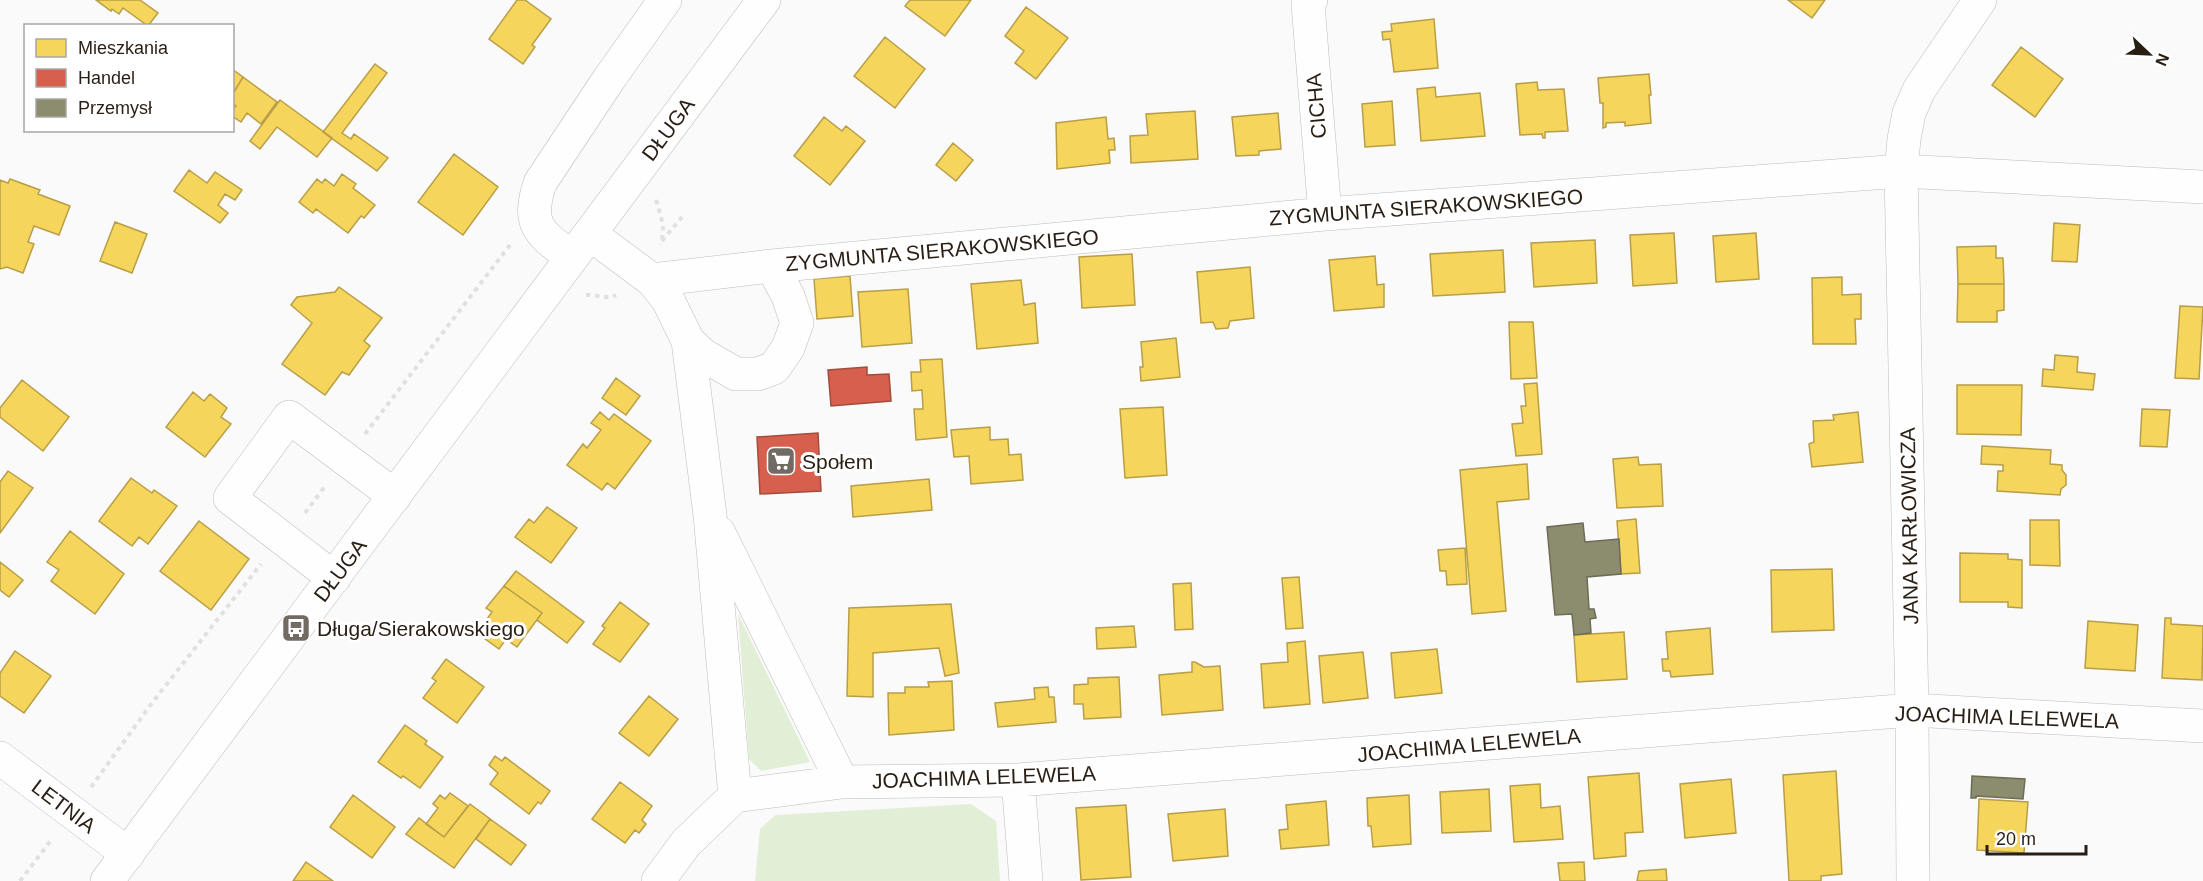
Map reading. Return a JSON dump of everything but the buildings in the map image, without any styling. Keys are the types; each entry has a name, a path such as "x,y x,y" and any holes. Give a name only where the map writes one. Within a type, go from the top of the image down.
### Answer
{"street":[{"path":"657,881 686,843 735,796 710,515 688,341 668,300 652,280 581,246 542,234 535,216 535,201 540,183 666,0"},
{"name":"DŁUGA","path":"107,881 764,0"},
{"name":"CICHA","path":"1311,0 1308,4 1325,214"},
{"name":"JANA KARŁOWICZA","path":"1913,881 1912,710 1901,171 1909,113 1919,90 1980,0"},
{"name":"ZYGMUNTA SIERAKOWSKIEGO","path":"652,280 772,266 1325,214 1901,171 2203,187"},
{"path":"688,341 702,355 736,374 758,374 774,368 788,348 796,323 788,296 772,266"},
{"path":"334,578 230,498 289,417 395,495"},
{"path":"710,515 842,782"},
{"name":"JOACHIMA LELEWELA","path":"735,796 842,782 1018,780 1912,710 2203,726"},
{"name":"LETNIA","path":"0,758 128,854"},
{"path":"1018,780 1026,881"}],"path":[{"path":"662,242 682,217"},
{"path":"20,881 152,703 266,557 284,539 523,228 538,225"}],"green space":[{"path":"738,614 810,762 761,771 749,759"},
{"path":"971,804 996,821 1000,881 755,881 760,829 775,815"}],"place":[{"name":"Społem","path":"781,461"},
{"name":"Długa/Sierakowskiego","path":"296,628"}]}
